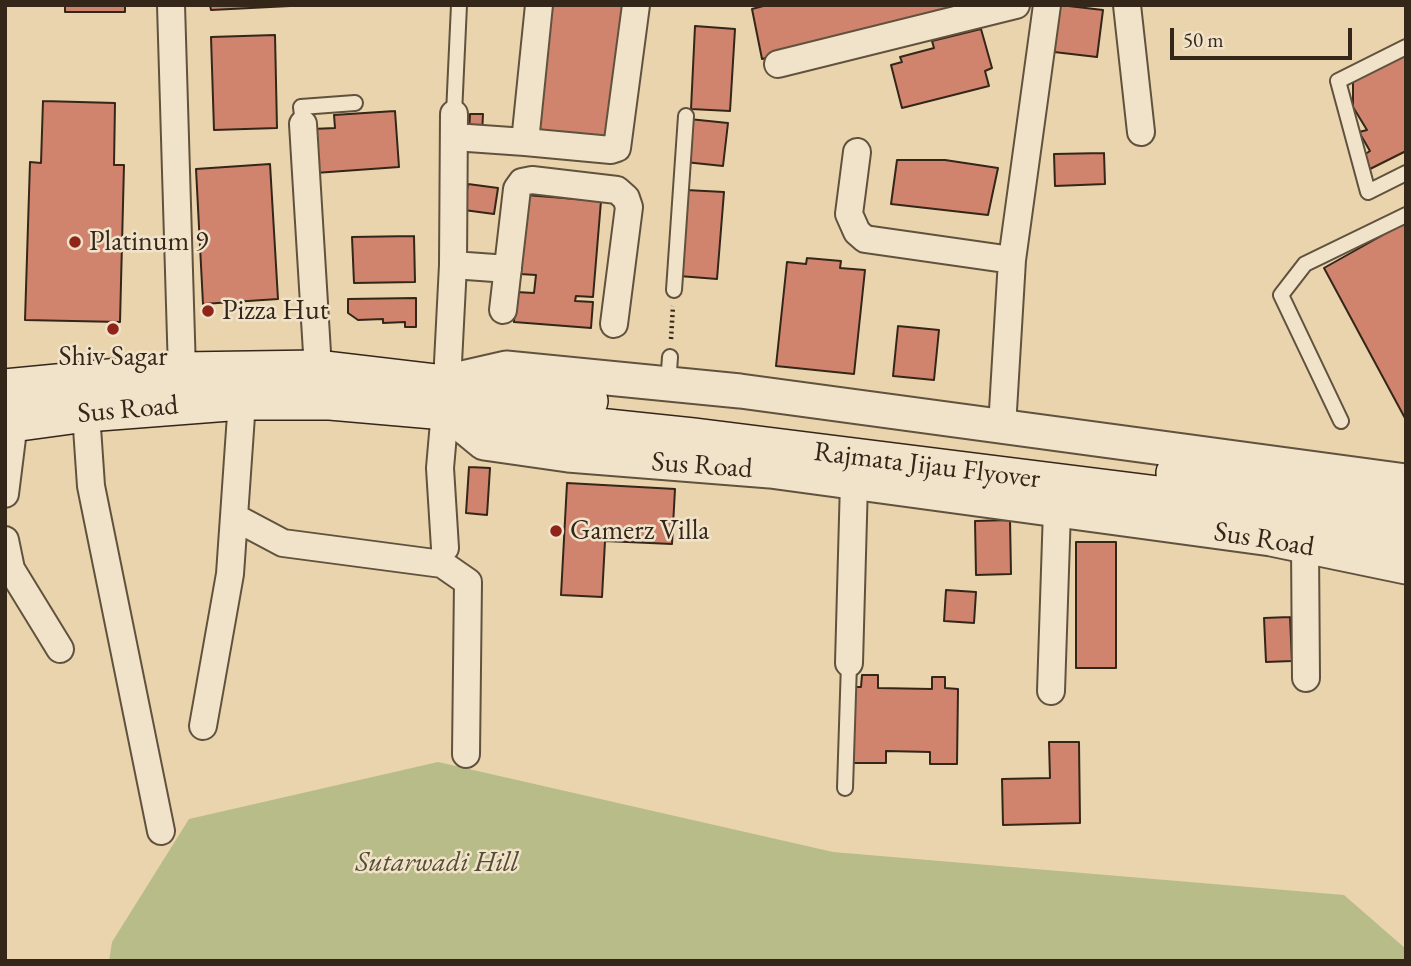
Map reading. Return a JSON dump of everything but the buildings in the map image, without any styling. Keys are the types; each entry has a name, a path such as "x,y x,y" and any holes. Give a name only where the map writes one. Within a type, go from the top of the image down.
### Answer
{"main road":[{"name":"Sus Road","path":"8,411 86,413 181,371 318,369 446,396"},
{"name":"Sus Road","path":"8,411 129,392 242,401 330,401 446,396"},
{"name":"Rajmata Jijau Flyover","path":"446,396 1178,474 1338,499 1406,515"},
{"name":"Rajmata Jijau Flyover","path":"446,396 693,437 1158,495 1351,529 1406,542"}],"street":[{"path":"171,5 181,371"},
{"path":"525,142 539,5"},
{"path":"445,548 440,468 453,265 454,125 525,142 611,150 617,148 636,5"},
{"path":"778,64 1016,5"},
{"path":"1002,427 1012,260 1047,5"},
{"path":"1127,5 1141,132"},
{"path":"303,124 318,369"},
{"path":"857,152 849,214 857,232 865,239 1012,260"},
{"path":"503,310 517,190 522,181 532,180 617,191 626,198 629,207 614,324"},
{"path":"453,265 508,269"},
{"name":"Sus Road","path":"1406,481 1002,427 669,371 506,368 446,396 484,443 568,455 770,471 854,482 1305,545 1406,567"},
{"path":"203,726 230,574 242,401"},
{"path":"5,494 8,411"},
{"path":"86,413 91,486 161,831"},
{"path":"849,663 854,482"},
{"path":"1051,691 1057,510"},
{"path":"234,517 283,543 443,564 467,582 466,754"},
{"path":"5,540 11,569 60,649"},
{"path":"1305,545 1306,678"}],"lane":[{"path":"454,125 459,5"},
{"path":"1406,47 1338,81 1368,192 1406,173"},
{"path":"303,124 301,107 355,103"},
{"path":"674,289 686,117"},
{"path":"1340,421 1281,295 1305,264 1406,215"},
{"path":"845,788 849,663"}],"path":[{"path":"669,371 674,289"}],"green space":[{"name":"Sutarwadi Hill","path":"438,762 833,852 1344,895 1406,949 1406,961 109,961 112,942 189,819"}],"place":[{"name":"Platinum 9","path":"75,242"},
{"name":"Pizza Hut","path":"208,311"},
{"name":"Shiv Sagar","path":"113,329"},
{"name":"Gamerz Villa","path":"556,531"}]}
